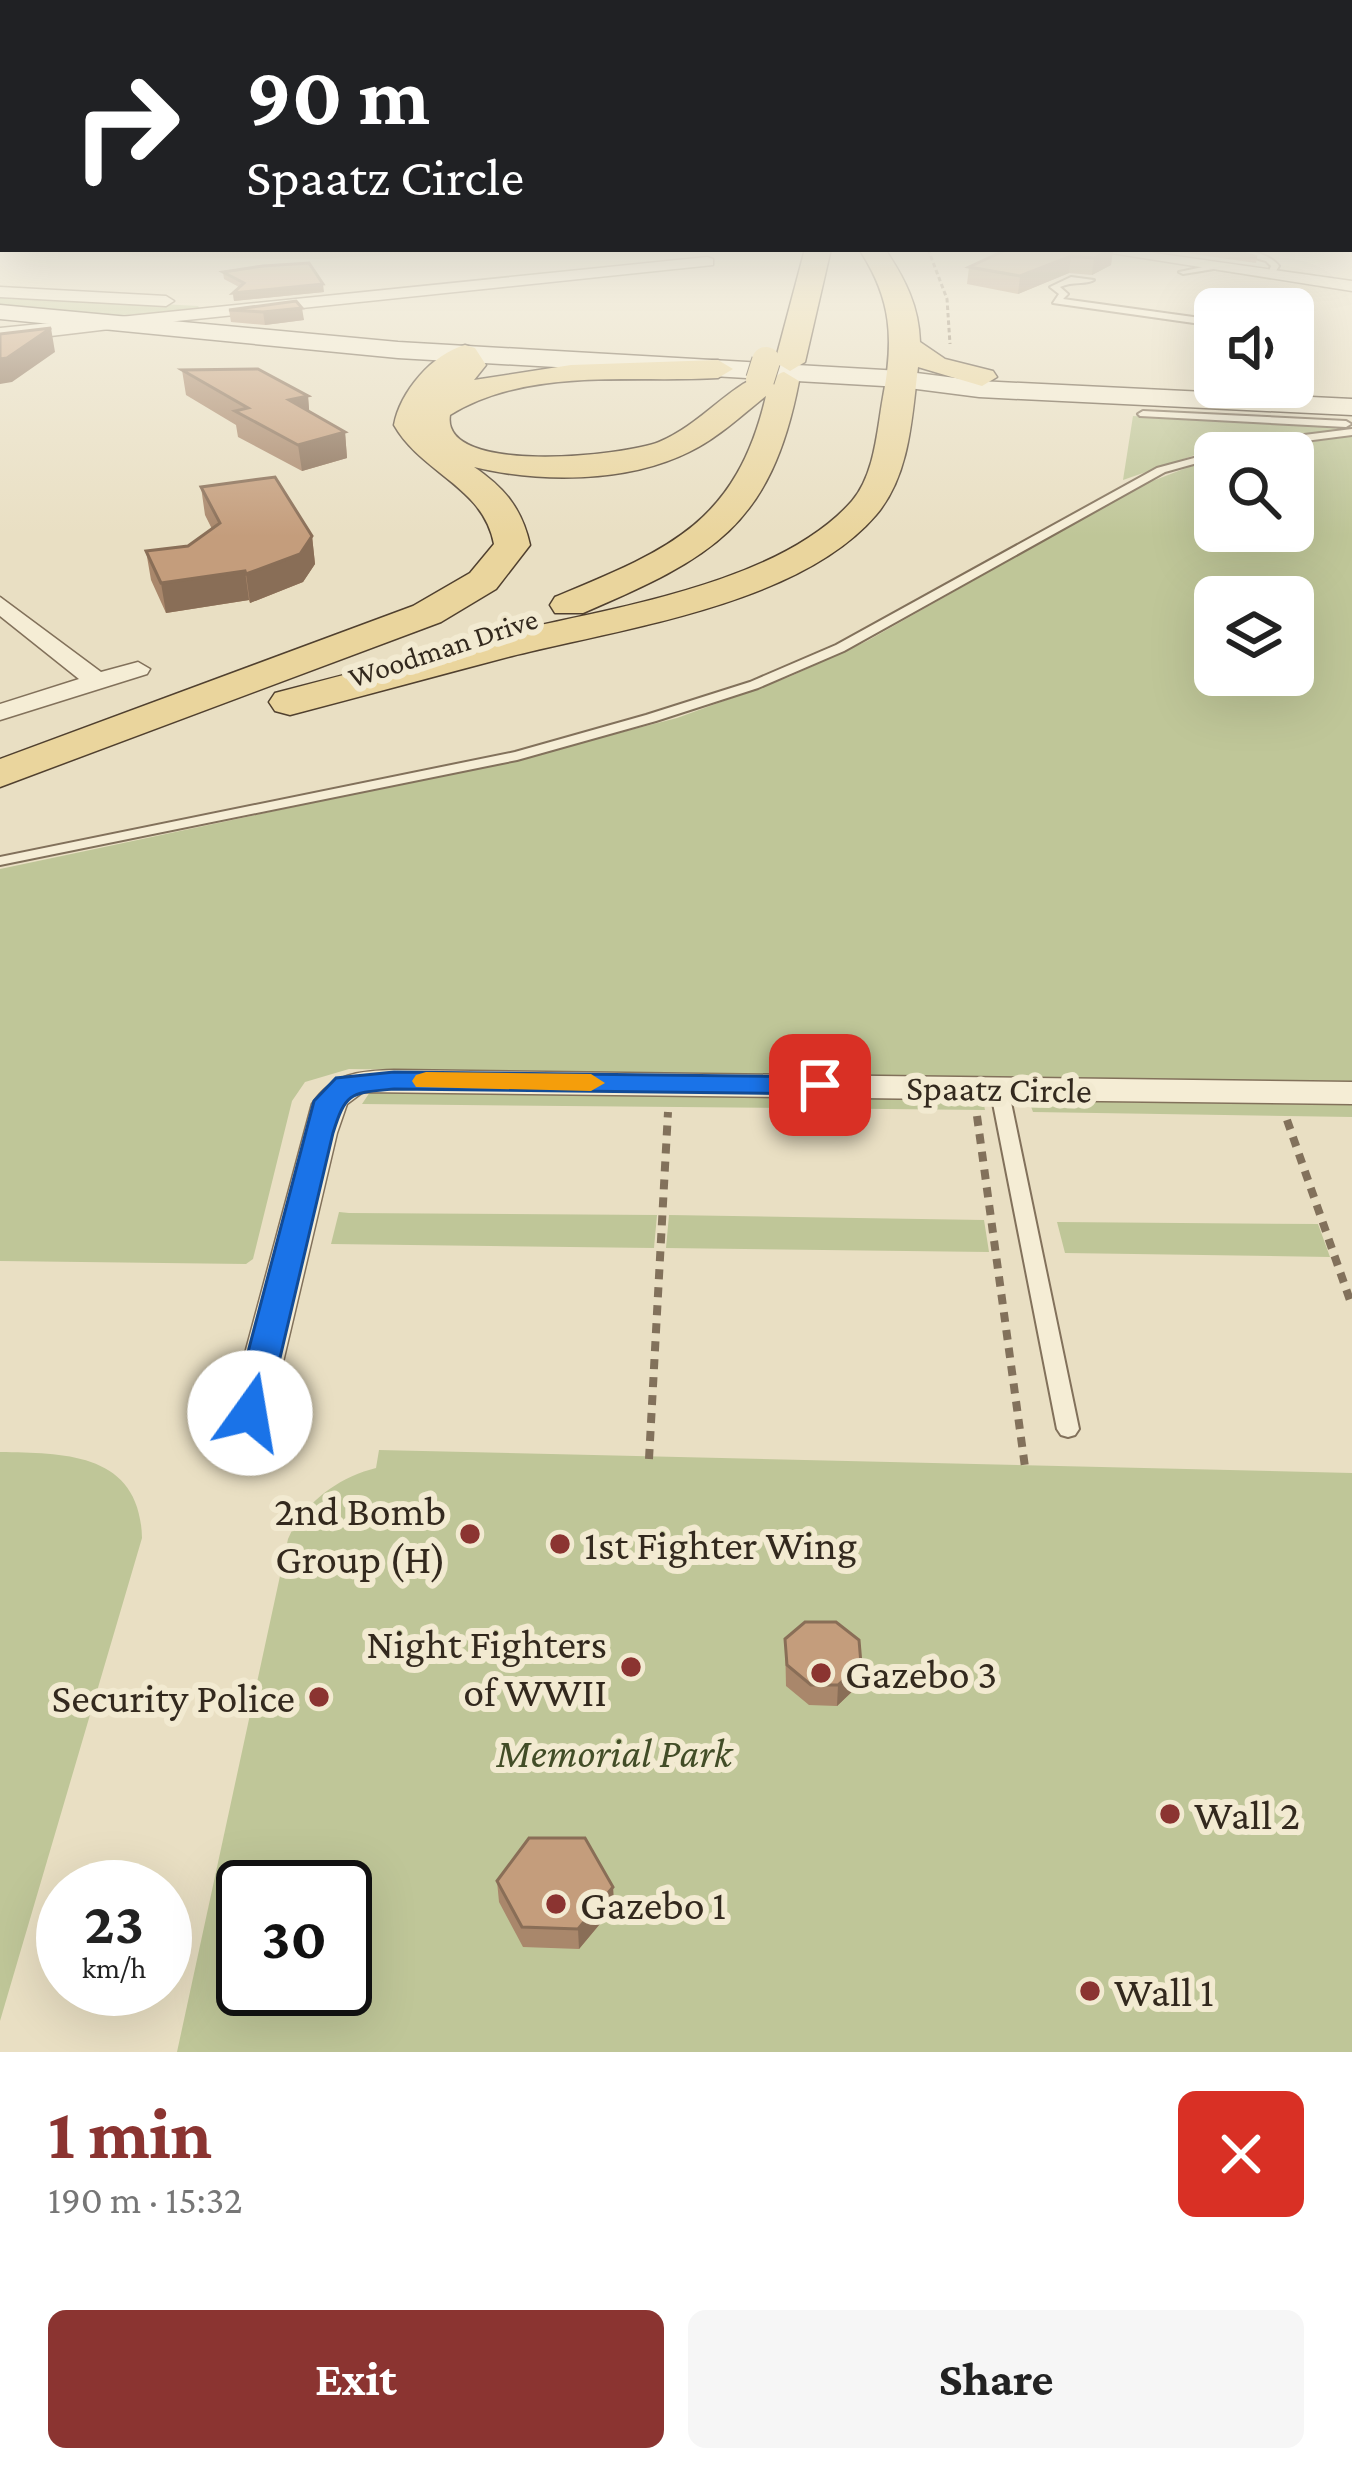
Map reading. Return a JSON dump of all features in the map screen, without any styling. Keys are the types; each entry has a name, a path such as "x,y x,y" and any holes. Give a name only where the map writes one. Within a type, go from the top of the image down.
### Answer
{"main road":[{"path":"348,344 718,369"},
{"path":"772,374 778,344"},
{"path":"465,354 471,365 432,421 440,440 473,456 523,466 589,466 648,457 692,440 772,374 783,344"},
{"path":"224,720 650,611 743,580 818,546 864,509 886,470 905,344"},
{"path":"0,775 363,642 427,614 484,581 512,545 511,526 493,498 419,441 410,424 410,416 437,377 465,354"},
{"path":"437,411 470,391 511,380 904,363 982,377 1352,394"},
{"path":"904,363 979,389 1352,407"},
{"name":"Woodman Drive","path":"0,794 571,604 633,577 698,540 736,509 754,485 771,449 772,374"},
{"name":"Woodman Drive","path":"0,775 500,615 615,569 681,530 739,474 772,374"}],"street":[{"path":"0,604 96,681"},
{"path":"0,712 138,669"},
{"name":"Spaatz Circle","path":"250,1413 319,1133 329,1101 346,1084 394,1080 987,1100 1352,1093"}],"lane":[{"path":"1143,414 1352,428"},
{"path":"0,861 517,755 651,718 754,685 840,649 1161,470 1257,444 1352,428"},
{"path":"987,1100 1068,1429"}],"path":[{"path":"951,344 959,355"},
{"path":"987,1100 1025,1467"},
{"path":"650,1459 668,1108"},
{"path":"1286,1117 1352,1306"}],"green space":[{"path":"1133,416 1352,427 1314,434 1194,432 1194,455 1123,480"},
{"path":"1352,436 1352,1081 349,1069 305,1082 292,1101 253,1259 246,1264 0,1261 0,869 502,763 677,718 789,677 867,641 1142,485 1194,465 1194,552 1314,552 1314,441"},
{"path":"370,1092 983,1100 985,1110 362,1104"},
{"path":"1029,1101 1352,1105 1352,1117 1033,1112"},
{"path":"339,1212 657,1215 654,1248 331,1244"},
{"path":"669,1215 984,1220 989,1252 666,1248"},
{"path":"1057,1222 1318,1224 1330,1257 1065,1253"},
{"name":"Memorial Park","path":"379,1450 1352,1473 1352,2052 177,2052 185,2016 192,2016 192,1983 216,1872 216,2016 372,2016 372,1860 219,1860 288,1539 324,1493 376,1468"},
{"path":"0,1452 50,1454 73,1457 114,1474 138,1510 142,1538 47,1860 36,1860 36,1899 0,2021"}],"building":[{"path":"0,344 28,344 7,358 0,359"},
{"path":"258,369 308,396 289,400 345,432 298,445 235,411 248,408 182,370"},
{"path":"275,477 312,536 300,554 246,574 161,583 146,551 188,546 220,523 201,487"},
{"path":"805,1622 836,1622 859,1640 861,1664 838,1685 811,1685 787,1665 785,1639"},
{"name":"Gazebo 1","path":"529,1838 585,1838 613,1887 578,1929 522,1927 497,1881"}],"slow traffic":[{"path":"426,1081 591,1083"}],"place":[{"name":"2nd Bomb Group (H)","path":"470,1534"},
{"name":"1st Fighter Wing","path":"560,1544"},
{"name":"Night Fighters of WWII","path":"631,1667"},
{"name":"Gazebo 3","path":"821,1673"},
{"name":"Security Police","path":"319,1697"},
{"name":"Wall 2","path":"1170,1814"},
{"name":"Gazebo 1","path":"556,1904"},
{"name":"Wall 1","path":"1090,1991"}],"route":[{"path":"250,1413 319,1133 329,1101 346,1084 394,1080 820,1085"}]}
